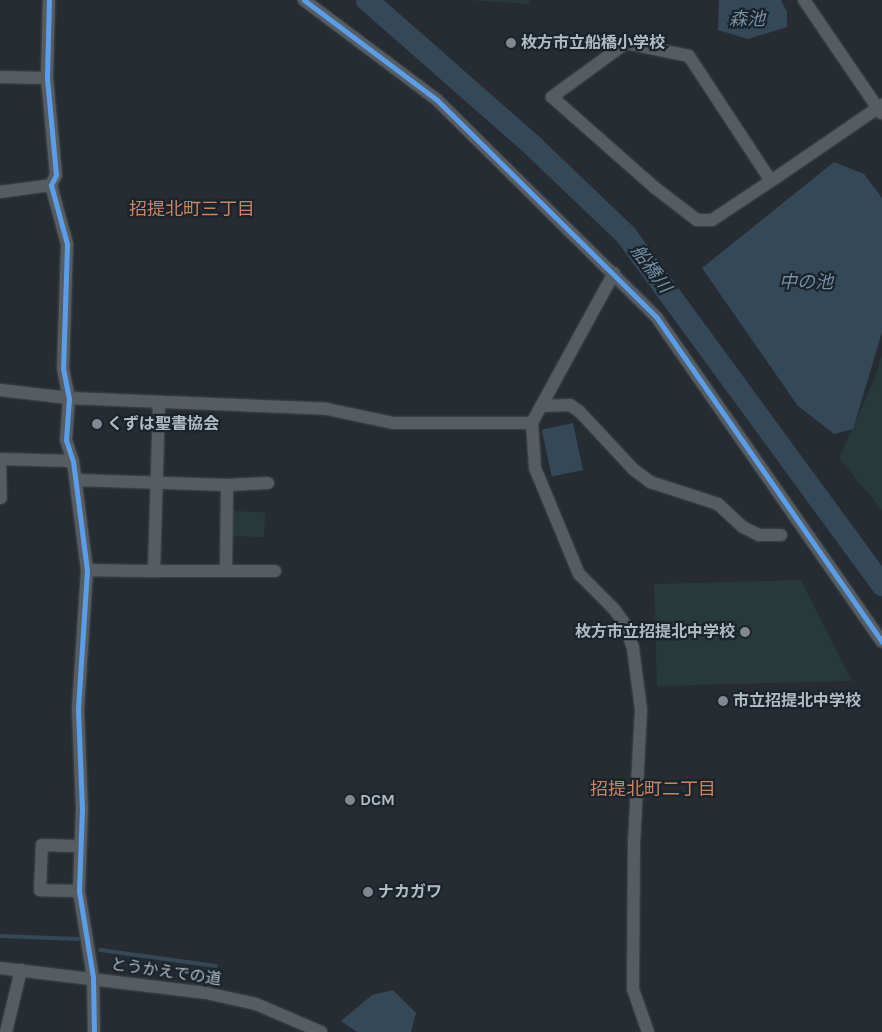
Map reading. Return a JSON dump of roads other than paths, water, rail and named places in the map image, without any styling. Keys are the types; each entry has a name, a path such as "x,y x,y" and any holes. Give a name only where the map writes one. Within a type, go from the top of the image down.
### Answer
{"street":[{"path":"49,0 47,78 56,175 51,185 67,244 63,368 69,398 66,440 73,460 87,570 78,710 79,891 93,978 94,1032"},
{"path":"304,0 437,100 614,273 657,318 882,642"},
{"path":"771,181 689,56 626,43 552,97 654,187 697,220 712,220 880,109 804,0"},
{"path":"0,77 47,78"},
{"path":"0,192 51,185"},
{"path":"614,273 532,423 535,468 571,557 579,574 614,609 624,624 633,648 640,710 634,845 633,988 648,1032"},
{"path":"0,390 69,398 327,409 393,422 532,423"},
{"path":"154,571 159,403"},
{"path":"541,406 570,405 579,411 633,469 650,482 718,504 743,528 759,535 781,535"},
{"path":"1,498 0,459 73,460"},
{"path":"76,480 227,486 268,483"},
{"path":"226,571 227,486"},
{"path":"87,570 275,571"},
{"path":"79,891 40,890 42,844 80,846"},
{"name":"とうかえでの道","path":"0,968 206,993 256,1004 321,1032"},
{"path":"6,1032 21,970"}],"water":[{"name":"森池","path":"719,0 781,0 787,12 787,27 748,39 718,30"},
{"name":"中の池","path":"834,162 864,174 882,198 882,332 853,429 834,434 798,406 702,268"},
{"path":"573,423 583,470 552,477 542,430"},
{"path":"393,990 416,1013 411,1032 357,1032 341,1021 372,995"}],"waterway":[{"name":"船橋川","path":"367,0 533,146 626,235 882,585"},
{"path":"0,936 78,939"},
{"path":"100,950 216,966"}],"place":[{"name":"枚方市立船橋小学校","path":"511,43"},
{"name":"くずは聖書協会","path":"97,424"},
{"name":"枚方市立招提北中学校","path":"745,632"},
{"name":"市立招提北中学校","path":"723,701"},
{"name":"DCM","path":"350,800"},
{"name":"ナカガワ","path":"368,892"}],"district":[{"name":"招提北町三丁目","path":"192,209"},
{"name":"招提北町二丁目","path":"653,789"}]}
